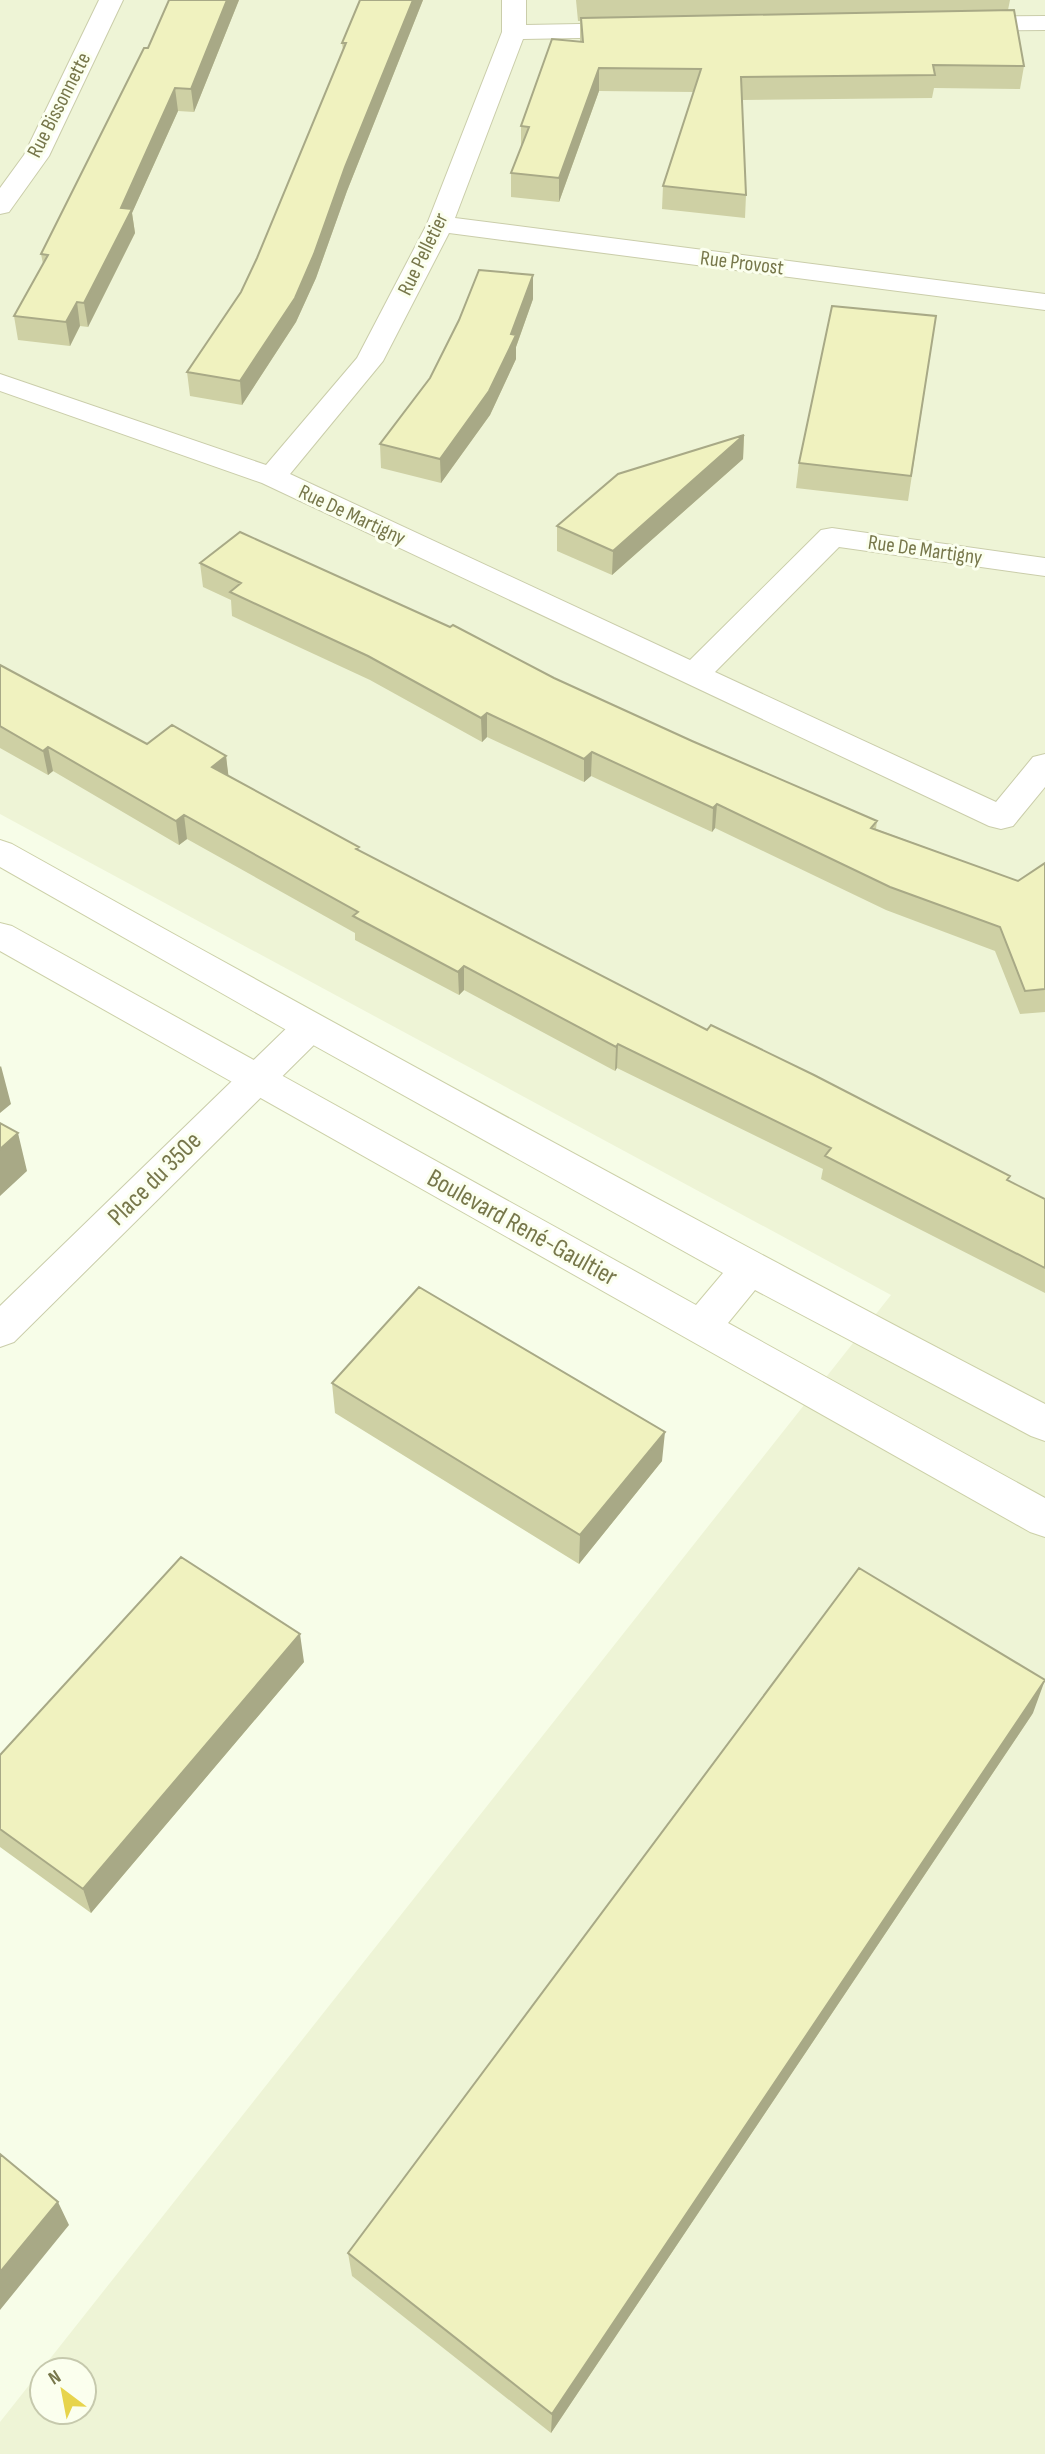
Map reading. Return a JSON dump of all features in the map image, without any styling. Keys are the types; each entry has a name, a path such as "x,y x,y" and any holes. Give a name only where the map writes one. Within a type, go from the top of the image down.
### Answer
{"street":[{"name":"Rue Bissonnette","path":"0,206 36,156 111,0"},
{"name":"Rue Pelletier","path":"272,477 369,361 440,224 514,32 514,0"},
{"path":"933,25 1045,23"},
{"path":"514,32 654,30"},
{"name":"Rue Provost","path":"440,224 1045,302"},
{"name":"Rue De Martigny","path":"0,382 272,477 1001,818 1045,765"},
{"name":"Rue De Martigny","path":"694,674 831,537 1045,567"},
{"path":"0,852 310,1027 750,1269 1045,1424"},
{"name":"Boulevard René-Gaultier","path":"0,935 1045,1519"},
{"name":"Place du 350e","path":"0,1331 310,1027"},
{"path":"701,1327 750,1269"}],"shaded area":[{"path":"0,0 1045,0 1045,2454 0,2454 0,2422 28,2387 28,2426 98,2426 98,2356 52,2356 891,1295 0,814"}],"building":[{"path":"169,0 227,0 191,89 175,88 121,208 132,209 84,303 77,302 66,322 14,316 48,255 41,254 144,48 148,48"},
{"path":"360,0 413,0 295,298 240,381 187,372 241,292 257,258 346,43 342,43"},
{"path":"1014,10 1024,66 933,65 935,75 741,77 746,195 663,186 701,69 599,68 559,178 511,173 529,127 521,126 552,39 583,42 581,18"},
{"path":"479,270 533,275 511,334 516,335 489,391 440,459 380,444 430,378 459,320"},
{"path":"832,306 936,316 911,476 799,463"},
{"path":"744,435 613,551 557,526 618,474"},
{"path":"240,532 450,627 453,625 554,678 692,741 877,821 871,828 1018,881 1045,863 1045,989 1025,991 1000,927 890,887 717,804 713,808 592,752 584,759 487,713 481,718 368,656 230,592 241,583 200,563"},
{"path":"0,665 147,744 172,725 226,756 212,767 359,847 356,849 707,1030 711,1025 1010,1176 1007,1180 1045,1199 1045,1268 825,1156 831,1148 618,1044 616,1047 464,966 458,972 353,916 358,912 184,815 176,821 48,747 43,751 0,726"},
{"path":"0,1123 18,1133 0,1149"},
{"path":"419,1287 665,1432 580,1535 332,1383"},
{"path":"181,1557 300,1634 83,1889 0,1829 0,1755"},
{"path":"859,1568 1045,1680 552,2414 348,2253"},
{"path":"0,2154 58,2202 0,2272"}]}
